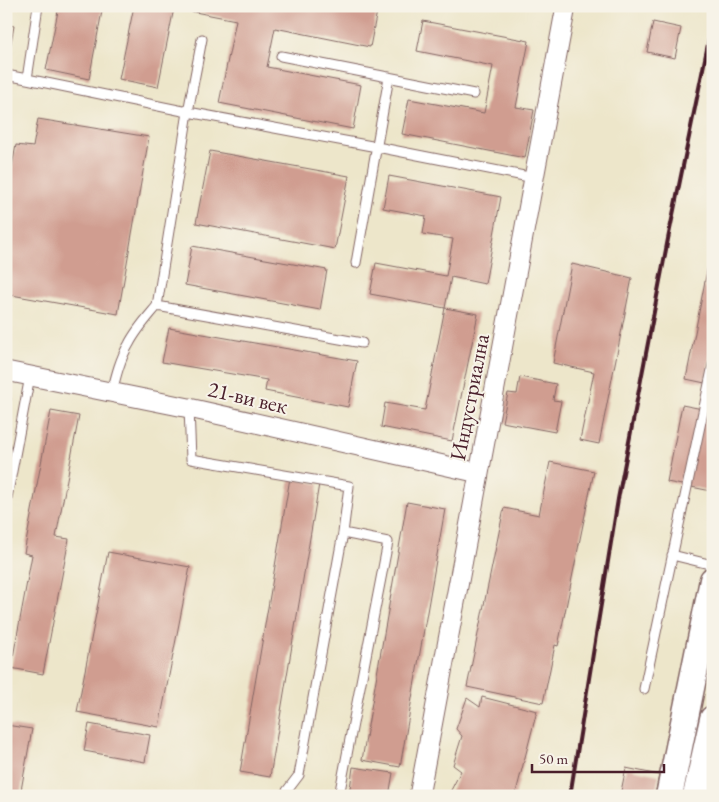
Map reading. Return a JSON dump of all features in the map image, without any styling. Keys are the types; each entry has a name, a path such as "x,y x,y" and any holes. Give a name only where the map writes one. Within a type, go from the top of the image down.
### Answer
{"main road":[{"path":"669,796 713,580"},
{"path":"696,796 713,719"}],"street":[{"name":"Индустриална","path":"419,796 566,6"},
{"name":"21-ви век","path":"6,371 189,408 479,473"}],"lane":[{"path":"27,79 38,6"},
{"path":"112,392 128,345 157,306 188,112 202,39"},
{"path":"281,56 474,94"},
{"path":"6,75 534,178"},
{"path":"356,263 389,77"},
{"path":"157,306 362,343"},
{"path":"644,689 713,365"},
{"path":"6,503 30,376"},
{"path":"189,408 191,459 349,486 343,533 298,775 283,796"},
{"path":"339,796 388,542 343,533"},
{"path":"672,555 713,565"}],"building":[{"path":"59,6 103,6 89,79 46,70"},
{"path":"134,6 378,6 370,47 275,28 267,67 361,85 353,129 219,103 236,20 174,8 158,87 119,79"},
{"path":"423,21 529,41 516,107 534,110 525,158 402,134 409,99 484,113 493,66 417,51"},
{"path":"653,22 681,28 675,58 647,52"},
{"path":"6,24 14,26 8,59 6,59"},
{"path":"38,119 149,137 118,314 6,294 6,198 16,145 33,147"},
{"path":"210,151 349,176 335,249 196,223"},
{"path":"389,176 501,197 485,284 451,277 445,308 370,294 376,263 446,276 453,239 423,234 426,216 383,208"},
{"path":"712,245 713,341 705,383 686,379"},
{"path":"192,246 327,270 320,310 185,285"},
{"path":"572,264 632,278 599,444 580,440 594,372 553,363"},
{"path":"445,308 478,314 452,441 381,427 385,403 425,410"},
{"path":"169,328 357,361 348,407 265,391 267,380 162,362"},
{"path":"520,377 556,384 553,400 561,401 555,432 502,422 508,393 517,394"},
{"path":"6,398 11,398 7,423 6,423"},
{"path":"682,405 713,411 713,483 711,491 667,482"},
{"path":"51,411 79,416 56,537 69,539 43,674 11,668 32,555 24,553"},
{"path":"550,462 594,471 558,646 555,645 543,703 467,687 504,508 539,515"},
{"path":"290,478 319,484 270,777 240,772"},
{"path":"407,502 445,509 400,767 362,760"},
{"path":"108,552 190,567 159,727 77,712"},
{"path":"482,697 537,711 515,796 448,796 461,771 453,765 462,736 456,729 467,698 480,707"},
{"path":"89,724 150,735 145,762 84,751"},
{"path":"6,725 32,729 20,796 6,796"},
{"path":"353,767 393,773 389,796 349,796"},
{"path":"626,768 659,775 655,796 620,796"}],"railway":[{"path":"570,796 618,499 668,239 713,20"}]}
